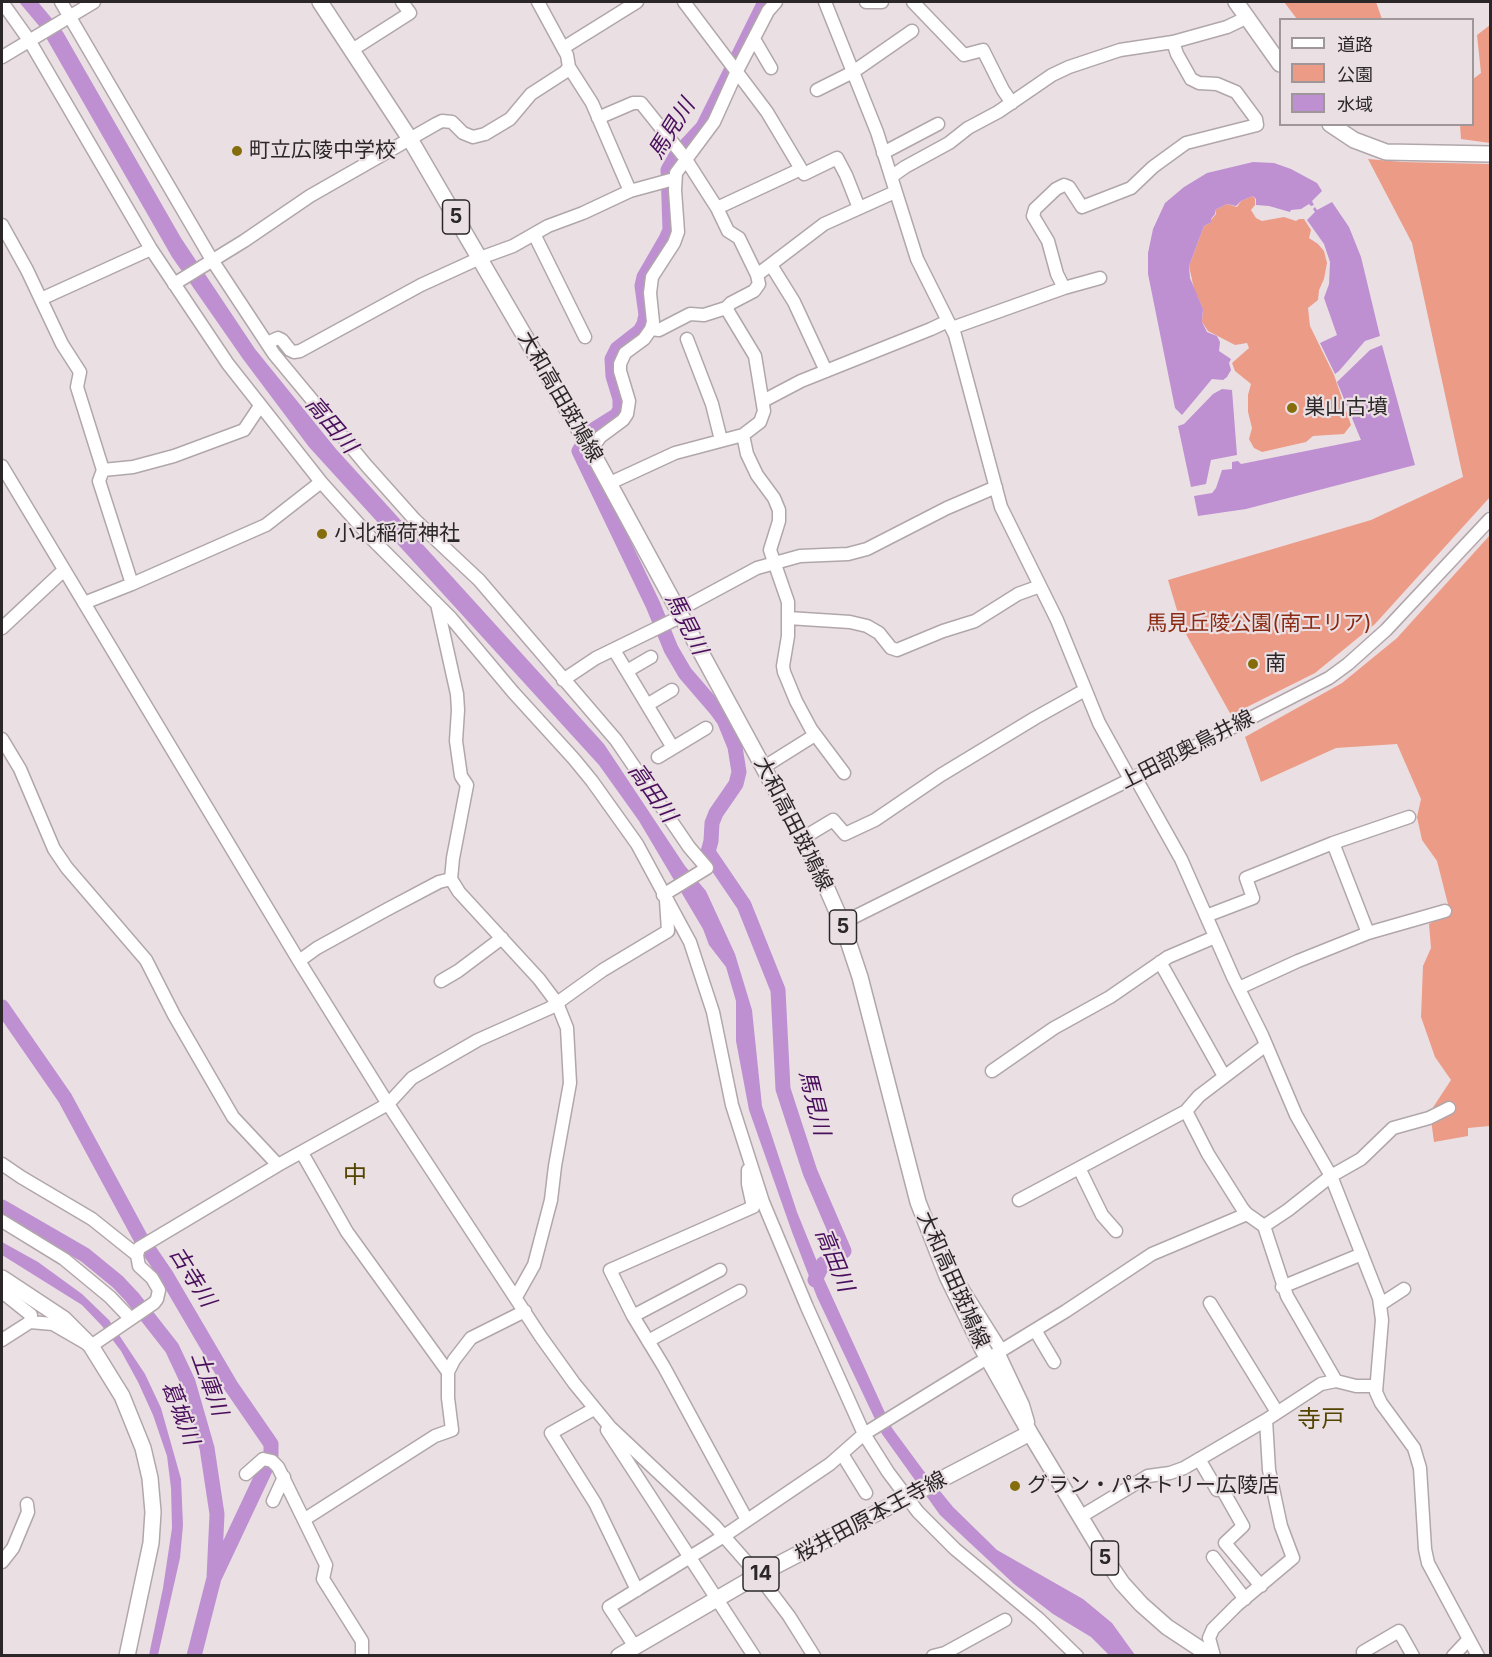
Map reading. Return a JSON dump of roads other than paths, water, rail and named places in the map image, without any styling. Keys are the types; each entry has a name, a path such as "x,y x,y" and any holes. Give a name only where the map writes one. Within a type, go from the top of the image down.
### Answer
{"main road":[{"name":"大和高田斑鳩線","path":"320,2 410,140 610,483 803,838 842,922 860,977 911,1177 935,1246 968,1322 1030,1433 1114,1572 1141,1604 1167,1627 1213,1656"},
{"path":"1236,2 1279,61"},
{"path":"1333,126 1354,140 1386,152 1491,154"},
{"path":"2,1278 64,1319 91,1346 110,1375 134,1420 150,1478 153,1512 151,1543 127,1656"},
{"name":"桜井田原本王寺線","path":"619,1656 758,1575 1030,1433"}],"street":[{"path":"2,2 30,39 151,249 217,348 260,406 321,482 373,540 437,603 592,781 637,844 690,942 706,990 732,1105 749,1161 776,1235 864,1434 906,1498 948,1543 1039,1619 1077,1656"},
{"path":"61,2 212,261 267,343 292,376 404,507 478,580 616,740 689,847 707,868 665,896"},
{"path":"2,57 94,2"},
{"path":"352,50 410,13 402,2"},
{"path":"538,2 567,55 569,67 588,96 630,191"},
{"path":"563,48 635,2"},
{"path":"684,2 773,121 804,174 837,158 859,208"},
{"path":"294,352 421,285 480,258 513,246 548,226 630,191 670,181 682,155 714,122 734,66 754,39 768,11 776,2"},
{"path":"825,2 883,153 917,259 950,324 1006,517 1061,629 1099,723 1173,842 1301,1126 1331,1176 1362,1254 1381,1304 1382,1320 1376,1386 1378,1397 1414,1448 1420,1468 1425,1549 1428,1563 1478,1656"},
{"path":"866,2 882,2"},
{"path":"913,2 964,55 983,50 1012,103"},
{"path":"891,177 949,143 968,128 1012,103 1052,75 1078,63 1120,50 1173,42 1227,27 1248,17"},
{"path":"817,90 853,72 912,31"},
{"path":"754,39 771,68"},
{"path":"1064,288 1057,274 1048,241 1033,216 1035,209 1056,189 1064,185 1069,187 1082,207 1131,188 1153,167 1186,143 1257,125 1256,119 1236,92 1217,84 1199,83 1191,79 1173,42"},
{"path":"175,283 310,196 436,124 448,120 468,136 485,134 516,114 531,94 569,67"},
{"path":"598,118 633,103 641,103 682,155 717,208 728,231 739,238 757,275 757,288 727,305 726,308 704,315 690,314 659,330 651,329"},
{"path":"883,153 938,124"},
{"path":"717,208 764,184 801,169"},
{"path":"588,445 623,420 627,414 628,401 620,364 625,353 644,339 651,329 653,322 650,293 652,277 674,243 678,232 670,181"},
{"path":"757,275 818,228 895,192"},
{"path":"2,225 62,344 80,372 77,387 103,470 99,481 132,584"},
{"path":"534,234 585,337"},
{"path":"40,299 151,249"},
{"path":"771,265 794,302 826,371"},
{"path":"763,400 826,371 931,329 1100,278"},
{"path":"610,483 675,453 743,435 763,417 763,400 755,356 726,308"},
{"path":"267,343 278,338 294,352"},
{"path":"687,339 712,404 721,440"},
{"path":"292,376 294,352"},
{"path":"103,470 133,467 174,456 244,430 260,406"},
{"path":"743,435 747,454 779,510 779,521 770,550 788,602 788,636 784,672 796,702 815,735 844,774"},
{"path":"2,466 299,961 388,1104 553,1353 594,1409 754,1656"},
{"path":"84,603 266,525 321,482"},
{"path":"563,680 587,663 668,624 681,613 748,572 800,556 861,552 947,508 996,487"},
{"name":"上田部奥鳥井線","path":"842,922 1329,678 1386,630 1491,519"},
{"path":"2,628 64,570"},
{"path":"788,618 850,622 867,626 879,633 891,648 897,650 975,621 1018,594 1040,586"},
{"path":"437,603 457,694 456,741 461,776 467,785 451,879 459,892 557,1003 567,1028 570,1053 570,1083 551,1200 534,1265 516,1297"},
{"path":"614,650 673,748"},
{"path":"627,671 651,657"},
{"path":"647,705 672,690"},
{"path":"803,838 833,820 845,834 875,820 941,775 1086,690"},
{"path":"658,757 706,728"},
{"path":"764,767 815,735"},
{"path":"2,739 20,769 54,849 146,960 174,1015 233,1117 278,1165"},
{"path":"1206,916 1253,898 1246,878 1333,843 1409,817"},
{"path":"1333,843 1368,933"},
{"path":"299,961 317,948 386,910 439,882 451,879"},
{"path":"136,1255 140,1248 278,1165 388,1104 412,1078 478,1040 550,1008 603,970 668,931 665,896"},
{"path":"1239,988 1368,933 1445,911"},
{"path":"992,1071 1053,1028 1110,997 1160,962 1215,937"},
{"path":"441,981 502,938"},
{"path":"1160,962 1224,1076"},
{"path":"1019,1200 1185,1111 1199,1096 1266,1045"},
{"path":"1264,1226 1331,1176 1360,1160 1393,1128 1429,1118 1449,1108"},
{"path":"1185,1111 1208,1154 1247,1214 1264,1226 1282,1287 1336,1381"},
{"path":"302,1153 347,1232 448,1372"},
{"path":"749,1161 748,1184 753,1207 776,1235"},
{"path":"2,1164 21,1178 92,1219 136,1255 139,1266 152,1278 159,1290 154,1304 91,1346 53,1324 30,1322 2,1340"},
{"path":"1079,1168 1102,1215 1116,1231"},
{"path":"747,1520 633,1316 610,1270 753,1207"},
{"path":"997,1352 1152,1254 1247,1214"},
{"path":"2,1221 64,1259 110,1297 130,1318"},
{"path":"935,1246 997,1352 1023,1405 1030,1433"},
{"path":"1282,1287 1362,1254"},
{"path":"633,1316 720,1270"},
{"path":"1381,1304 1404,1289"},
{"path":"648,1341 740,1291"},
{"path":"2,1292 31,1315 30,1322"},
{"path":"1210,1303 1277,1412"},
{"path":"304,1519 435,1436 452,1430 448,1372 454,1360 471,1338 525,1311"},
{"path":"1035,1330 1054,1362"},
{"path":"635,1647 609,1607 724,1536 842,1454 864,1434 980,1363"},
{"path":"1080,1517 1148,1476 1178,1470 1199,1459 1266,1420 1321,1384 1336,1381 1356,1386 1376,1386"},
{"path":"594,1409 724,1536 789,1616 814,1656"},
{"path":"594,1409 551,1433 595,1503 637,1590"},
{"path":"1213,1656 1209,1633 1229,1612 1293,1558 1281,1526 1271,1479 1266,1420"},
{"path":"842,1454 866,1493"},
{"path":"246,1474 263,1459 276,1463 326,1565 323,1579 363,1641 362,1656"},
{"path":"1199,1459 1217,1490 1221,1487 1243,1526 1225,1543 1261,1586"},
{"path":"273,1501 284,1477"},
{"path":"2,1562 13,1548 28,1512 27,1504"},
{"path":"1213,1557 1245,1599"},
{"path":"933,1656 945,1653 1005,1620"},
{"path":"1364,1652 1399,1631 1413,1656"},
{"path":"1453,1656 1469,1639"}],"water":[{"path":"19,2 38,2 63,32 181,238 255,349 336,449 604,744 685,866 706,891 735,954 752,1010 762,1106 797,1212 824,1279 892,1428 953,1507 997,1550 1083,1599 1112,1623 1135,1655 1109,1655 1091,1637 1053,1614 1014,1584 940,1515 882,1434 817,1297 749,1110 736,1041 736,1001 726,967 709,945 703,929 639,821 599,765 309,447 243,359 172,257 40,27"},
{"path":"1253,162 1274,163 1291,169 1317,183 1322,191 1312,201 1314,205 1309,204 1290,212 1256,205 1256,199 1253,196 1236,206 1227,204 1215,210 1212,222 1204,226 1189,266 1190,278 1203,309 1202,322 1207,332 1217,336 1220,342 1219,351 1231,359 1229,363 1231,370 1223,380 1212,379 1182,415 1175,408 1148,274 1148,253 1153,229 1165,203 1184,187 1207,173"},
{"path":"1332,202 1349,227 1361,257 1380,336 1365,341 1335,374 1320,343 1337,335 1324,298 1329,284 1330,262 1324,244 1307,220 1315,212 1313,209 1315,207 1317,210"},
{"path":"1382,345 1415,465 1246,509 1198,516 1194,496 1212,493 1222,470 1232,469 1232,462 1238,461 1241,464 1361,440 1337,382 1370,350"},
{"path":"1222,389 1232,390 1237,455 1211,460 1206,484 1191,487 1178,426 1184,424 1213,394"},
{"path":"2,1242 38,1262 82,1294 109,1320 145,1374 161,1408 181,1479 183,1525 180,1558 158,1655 149,1655 163,1588 172,1528 167,1456 153,1415 121,1351 102,1326 82,1305 2,1255"}],"waterway":[{"name":"馬見川","path":"765,2 703,127 676,156 668,170 670,230 644,277 642,286 646,315 644,324 640,331 617,349 612,359 620,409 617,415 593,430 579,451 653,605 671,649 685,673 724,720 735,747 739,772 736,784 716,813 712,823 708,852 744,905 778,990 783,1089 810,1172 844,1251 823,1264 815,1280"},
{"name":"古寺川","path":"2,1007 65,1098 140,1237 166,1275 231,1386 271,1444 271,1457 214,1578"},
{"name":"土庫川","path":"2,1207 85,1255 118,1282 172,1348 188,1382 207,1448 217,1514 214,1578 194,1656"}],"place":[{"name":"町立広陵中学校","path":"237,151"},
{"name":"巣山古墳","path":"1292,408"},
{"name":"小北稲荷神社","path":"322,534"},
{"name":"南","path":"1253,664"},
{"name":"グラン・パネトリー広陵店","path":"1015,1486"}],"district":[{"name":"中","path":"355,1176"},
{"name":"寺戸","path":"1321,1420"}],"water label":[{"name":"高田川","path":"331,425"},
{"name":"高田川","path":"652,793"},
{"name":"高田川","path":"834,1260"},
{"name":"葛城川","path":"180,1413"}],"park label":[{"name":"馬見丘陵公園(南エリア)","path":"1259,624"}]}
